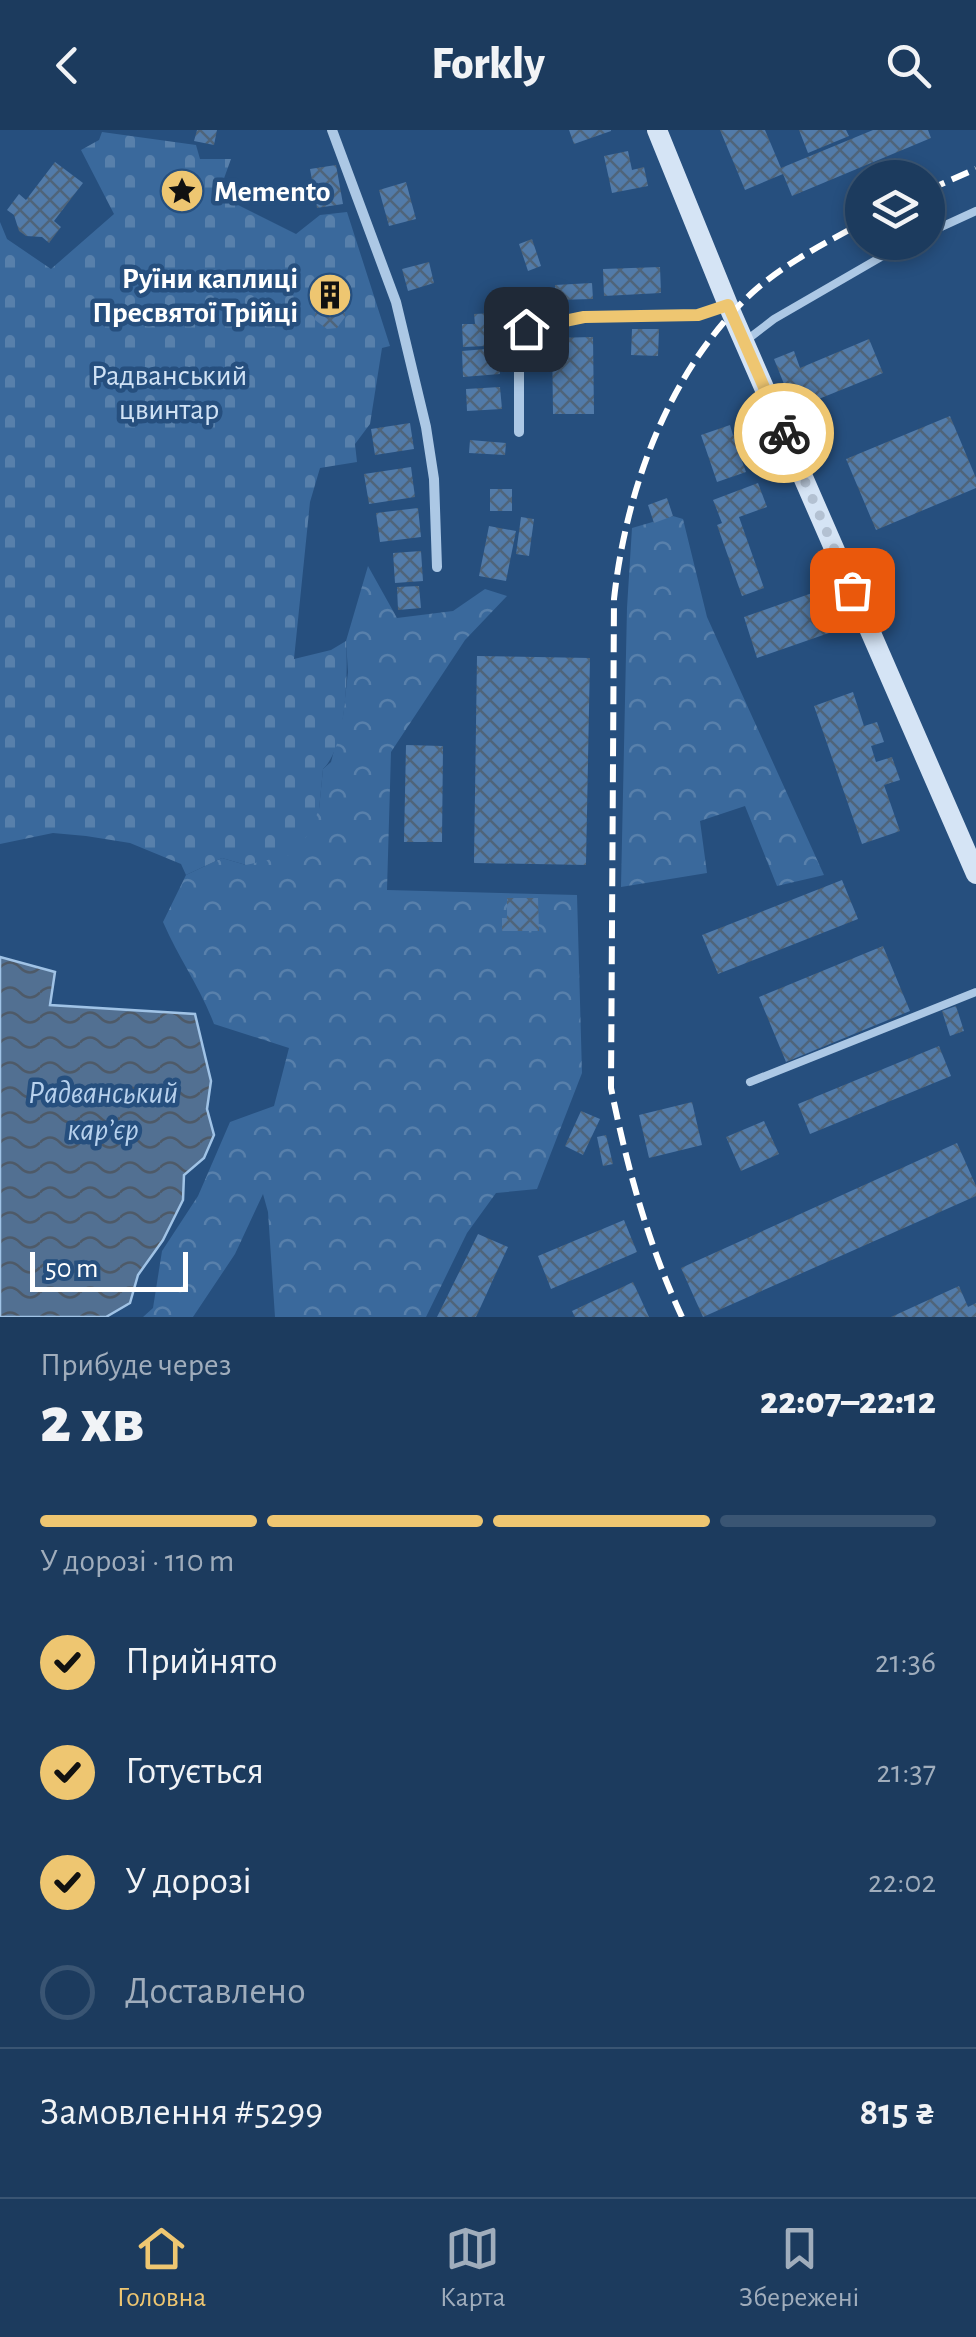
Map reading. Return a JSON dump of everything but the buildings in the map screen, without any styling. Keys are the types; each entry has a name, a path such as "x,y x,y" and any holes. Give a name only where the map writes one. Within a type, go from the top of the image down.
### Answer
{"street":[{"path":"332,130 396,302 426,426 434,479 437,567"},
{"path":"657,130 728,305 976,874"},
{"path":"519,432 519,343 526,329 584,317 698,315 728,305"}],"lane":[{"path":"945,226 976,212"},
{"path":"744,342 774,318 876,260"},
{"path":"750,1082 976,992"}],"green space":[{"name":"Радванський цвинтар","path":"102,132 196,145 200,159 231,159 218,195 296,234 320,215 347,212 390,346 382,348 370,424 355,444 357,462 320,468 310,502 294,659 331,650 346,641 347,654 341,727 331,758 323,769 319,810 293,854 246,865 222,858 186,875 181,864 130,843 53,833 0,844 0,222 7,239 51,269 114,214 81,150 99,140"},
{"path":"673,516 683,519 707,617 824,875 777,886 745,806 700,821 707,873 621,887 632,528"},
{"path":"368,566 397,618 453,611 485,589 507,596 465,640 391,752 387,890 577,895 582,1073 537,1189 496,1193 467,1233 426,1317 275,1317 268,1212 263,1194 235,1254 193,1317 143,1317 153,1308 162,1251 198,1196 230,1122 274,1106 289,1048 214,1024 163,922 186,875 222,858 246,865 319,809 323,769 331,762 343,716 348,672 346,641"}],"water":[{"name":"Радванський карʼєр","path":"0,957 55,972 50,1005 195,1014 211,1081 207,1109 214,1135 204,1158 184,1175 183,1200 163,1240 138,1275 130,1303 106,1317 0,1317"}],"railway":[{"path":"945,183 976,169"},
{"path":"682,1317 640,1205 611,1088 614,599 620,557 629,515 656,433 698,357 753,292 845,233"}],"way so far":[{"path":"784,433 852,590"}],"place":[{"name":"Memento","path":"182,191"},
{"name":"Руїни каплиці Пресвятої Трійці","path":"330,295"}],"route":[{"path":"526,329 584,317 698,315 728,305 784,433"}]}
